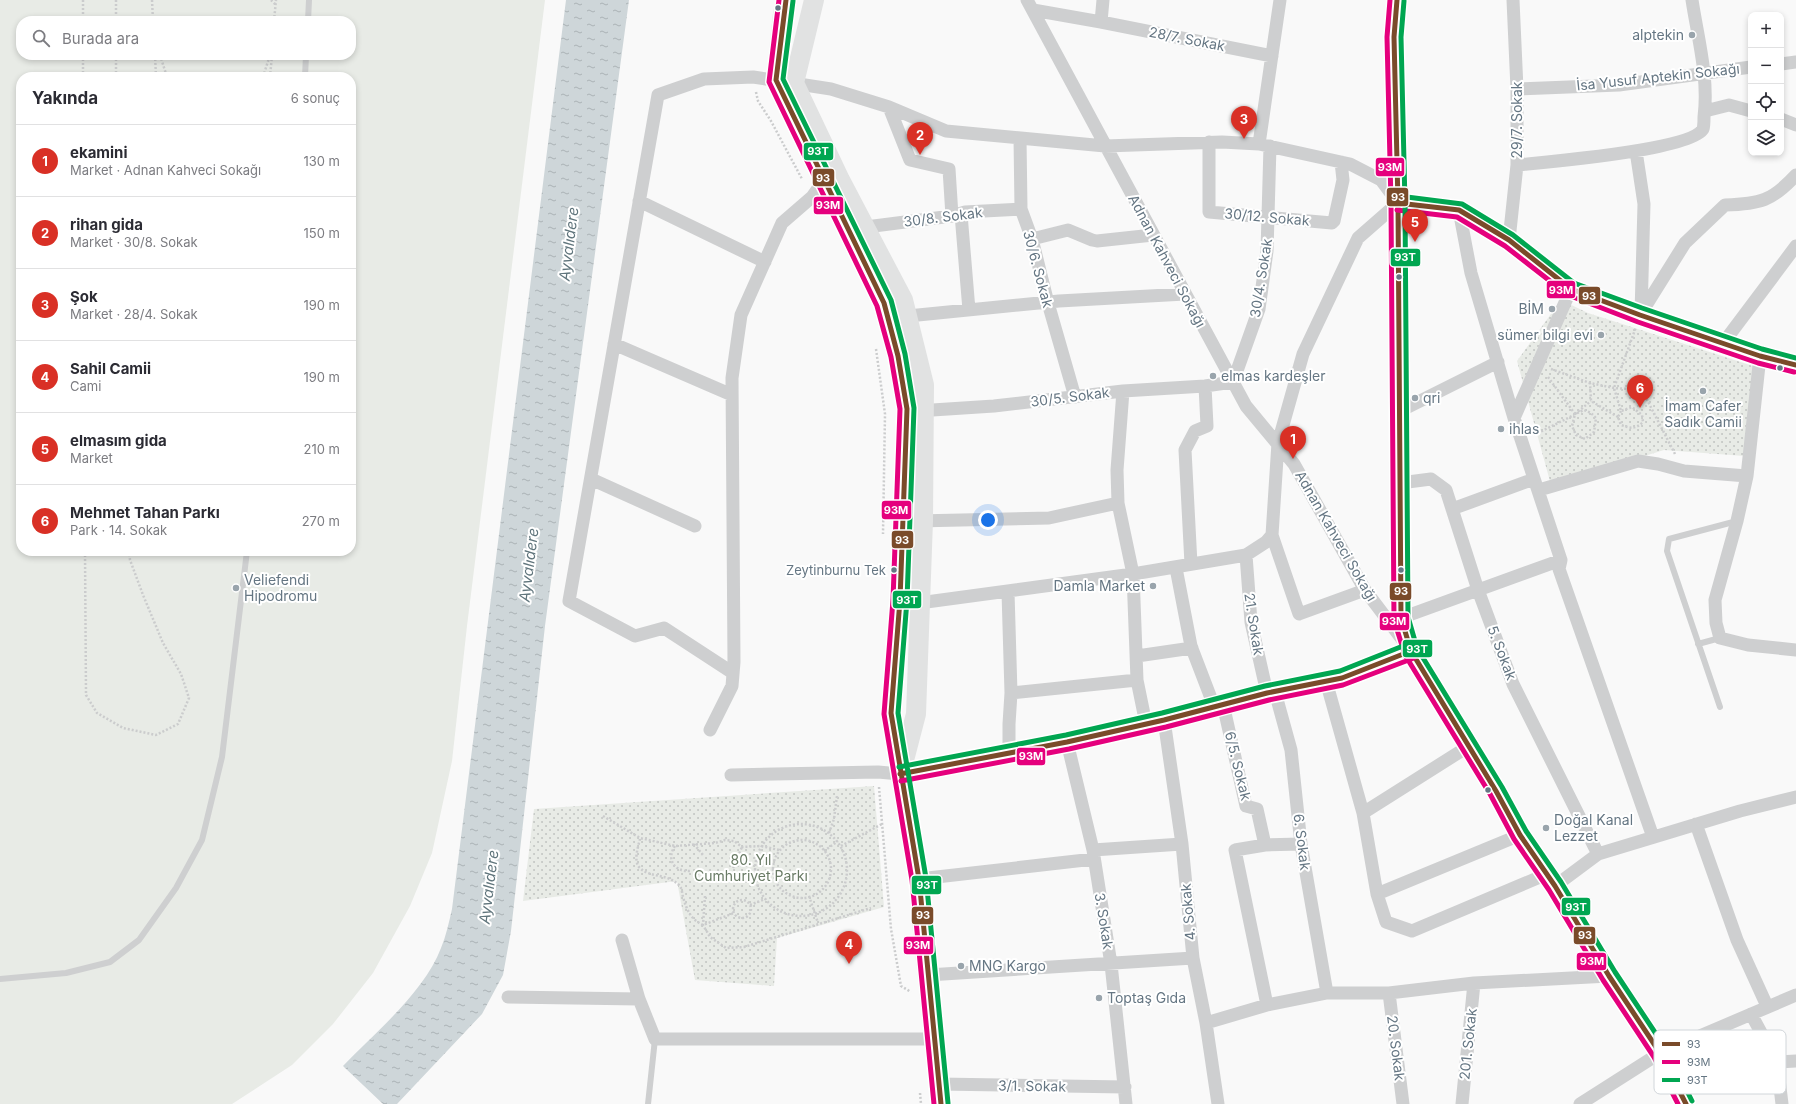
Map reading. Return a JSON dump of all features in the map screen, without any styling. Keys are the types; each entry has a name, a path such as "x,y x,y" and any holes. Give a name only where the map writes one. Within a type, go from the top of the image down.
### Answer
{"main road":[{"path":"786,0 783,14 785,81 824,180 884,303 915,410 922,522 916,714 900,774"},
{"path":"814,0 785,81 830,160 903,300 924,385 915,410 902,520 900,600 891,714 919,879 941,1104"}],"street":[{"path":"1101,22 1102,0"},
{"name":"30/4. Sokak","path":"1233,382 1259,309 1268,251 1268,216 1264,145 1272,56 1280,0"},
{"path":"731,775 878,772 900,774 1067,742 1164,720 1271,692 1342,678 1411,651 1401,618 1398,203 1394,37 1396,0"},
{"name":"29/7. Sokak","path":"1509,240 1517,165 1517,90 1514,0"},
{"path":"1517,165 1598,157 1636,151 1686,139 1695,136 1703,129 1705,111 1705,73 1692,0"},
{"name":"28/7. Sokak","path":"1030,5 1101,22 1272,56"},
{"name":"Adnan Kahveci Sokağı","path":"1030,5 1246,406 1294,464 1365,590 1411,651 1469,746 1520,835 1555,886 1609,976 1654,1044"},
{"path":"1784,64 1796,62"},
{"name":"İsa Yusuf Aptekin Sokağı","path":"1517,90 1619,85 1748,67"},
{"path":"733,673 664,628 635,636 569,601 658,95 704,80 753,77 832,89 889,107 946,131 1105,146 1209,142 1264,145 1350,164 1381,180 1398,203 1459,210 1509,240 1571,289 1640,316 1724,342 1760,356 1795,363"},
{"path":"1705,111 1729,105 1748,110"},
{"path":"889,107 910,160 948,169 957,215 969,310"},
{"path":"1784,120 1796,125"},
{"name":"30/6. Sokak","path":"1020,138 1020,209 1032,238 1074,397"},
{"name":"30/12. Sokak","path":"1209,142 1209,212 1268,216 1332,223 1334,221 1343,180 1341,162"},
{"path":"1636,151 1644,204 1640,316"},
{"path":"1640,316 1685,243 1725,205 1750,204 1765,200 1783,189 1796,176"},
{"path":"710,730 732,686 733,673 732,378 741,315 782,223 812,197 824,180"},
{"path":"639,201 765,262"},
{"path":"1365,590 1299,614 1272,535 1278,443 1304,354 1358,238 1398,203"},
{"name":"30/8. Sokak","path":"866,227 957,215 966,212 1020,209"},
{"path":"1459,210 1471,272 1521,442 1561,560 1559,569 1653,837"},
{"path":"1032,238 1068,230 1098,241 1153,235"},
{"path":"1724,342 1796,246"},
{"path":"1514,418 1571,289"},
{"path":"908,316 1048,303 1185,294"},
{"path":"614,344 732,395"},
{"path":"1760,356 1747,476 1737,521 1715,600 1716,623 1720,638 1748,645 1796,650"},
{"path":"1400,411 1498,362"},
{"name":"30/5. Sokak","path":"915,410 1074,397 1123,390 1206,386 1233,382"},
{"path":"1191,564 1185,450 1195,431 1206,426 1206,386"},
{"path":"1123,390 1117,470 1118,503 1133,574 1137,680 1146,724"},
{"path":"1452,509 1536,484 1638,461 1658,464 1684,471 1747,476"},
{"path":"591,479 695,526"},
{"name":"5. Sokak","path":"1400,483 1431,479 1446,490 1478,590 1513,684 1598,854"},
{"path":"902,520 922,522 1049,518 1118,503"},
{"path":"919,603 1176,568 1246,555 1266,542 1272,535"},
{"name":"21. Sokak","path":"1246,555 1251,622 1271,692"},
{"path":"1401,618 1561,560"},
{"path":"1176,568 1192,648 1219,705"},
{"path":"1008,592 1011,693 1009,724 1010,752"},
{"path":"1136,656 1192,648"},
{"path":"1011,693 1137,680"},
{"path":"1326,680 1363,813 1377,894 1386,922 1412,931 1547,874"},
{"name":"6. Sokak","path":"1271,692 1291,750 1301,844 1327,993"},
{"name":"6/5. Sokak","path":"1219,705 1246,806 1257,809 1265,845"},
{"name":"4. Sokak","path":"1164,720 1182,844 1193,958 1206,1023 1218,1104"},
{"name":"3. Sokak","path":"1067,742 1094,854 1111,964 1126,1104"},
{"path":"1363,813 1469,746"},
{"path":"1555,886 1598,854 1696,824 1796,797"},
{"path":"1696,824 1737,940 1767,1006"},
{"path":"1377,894 1520,835"},
{"path":"919,879 1094,854 1182,844"},
{"path":"1267,1005 1235,850 1265,845 1301,844"},
{"path":"622,940 639,999 655,1039 934,1039"},
{"path":"928,975 1193,958"},
{"path":"1206,1023 1267,1005 1327,993 1389,993 1474,984 1609,976"},
{"name":"201. Sokak","path":"1462,1104 1474,984"},
{"name":"20. Sokak","path":"1389,993 1403,1104"},
{"path":"1714,1030 1767,1006 1796,995"},
{"path":"508,997 639,999"},
{"path":"1751,1014 1760,1030"},
{"path":"1580,1104 1654,1057"},
{"path":"1786,1062 1796,1061"},
{"name":"3/1. Sokak","path":"939,1084 1125,1087"},
{"name":"Adnan Kahveci Sokağı","path":"1681,1094 1686,1104"},
{"path":"1781,1094 1782,1104"}],"lane":[{"path":"308,16 309,0"},
{"path":"304,72 306,60"},
{"path":"1720,707 1667,552 1667,544 1669,538 1737,521"},
{"path":"0,979 66,973 110,962 139,940 176,888 202,840 222,757 246,556"},
{"path":"1698,644 1720,638"},
{"path":"648,1104 655,1039"}],"path":[{"path":"83,0 83,16"},
{"path":"116,0 116,16"},
{"path":"271,0 276,4"},
{"path":"275,16 276,0"},
{"path":"153,1 153,16"},
{"path":"83,60 83,72"},
{"path":"116,60 116,72"},
{"path":"155,60 156,72"},
{"path":"162,60 165,72"},
{"path":"265,72 269,60"},
{"path":"270,72 271,60"},
{"path":"753,77 758,100 812,197"},
{"path":"1621,411 1614,388 1640,316"},
{"path":"876,346 885,414 883,541"},
{"path":"1538,364 1590,383 1614,388 1642,390 1684,471"},
{"path":"1538,364 1575,414"},
{"path":"1590,383 1591,401"},
{"path":"1521,442 1575,414 1584,410 1591,413 1596,418 1594,432 1585,439 1576,435 1572,426 1575,414 1591,401"},
{"path":"1591,401 1618,417 1621,425 1631,429 1638,427 1643,422 1642,415 1632,407 1621,411 1618,417"},
{"path":"85,556 86,695 97,713 123,728 156,735 178,724 189,698 181,674 163,643 157,629 130,556"},
{"path":"878,772 891,929 901,986 911,991 912,998"},
{"path":"829,832 834,819 837,796"},
{"path":"603,816 640,838 675,846 715,843 725,840 734,841 742,847 762,846 779,850"},
{"path":"792,824 808,824 823,828 829,832 844,850 848,865 847,881 841,895 831,906 814,914 802,916 787,914 773,907 765,899 756,882 754,867 758,852 766,839 778,829 792,824"},
{"path":"841,846 882,824"},
{"path":"640,838 636,861 639,868 649,874 668,878 680,887 690,917 695,922 703,925 734,913"},
{"path":"805,840 814,842 824,851 828,856 830,874 827,883 821,891 808,896 794,896 785,892 778,886 772,868 774,858 779,850 791,842 805,840"},
{"path":"824,851 838,841"},
{"path":"694,844 703,855"},
{"path":"675,846 670,859 678,870 690,871"},
{"path":"733,868 742,847"},
{"path":"705,896 703,925 710,936 726,948 744,947 818,923 871,908"},
{"path":"808,896 818,923"},
{"path":"750,906 765,899"},
{"path":"746,901 750,906 751,911 745,918 739,918 734,913 734,906 738,902 746,901"}],"green space":[{"name":"Veliefendi Hipodromu","path":"0,0 545,0 467,626 452,761 432,853 410,906 373,973 333,1024 292,1065 232,1104 0,1104"},
{"path":"1561,300 1588,313 1756,367 1744,456 1664,450 1551,485 1517,361"},
{"name":"80. Yıl Cumhuriyet Parkı","path":"874,786 884,907 777,938 774,986 695,980 677,881 523,901 534,809"}],"water":[{"name":"Ayvalıdere","path":"566,0 629,0 545,626 511,931 503,975 482,1014 397,1104 383,1104 343,1066 398,1011 423,980 434,964 441,948 452,909"}],"transit line":[{"name":"93M","path":"779,0 769,82 877,306 891,357 900,409 893,600 884,714 912,880 934,1104"},
{"name":"93","path":"786,0 776,80 884,303 898,356 907,409 900,600 891,713 919,879 941,1104"},
{"name":"93M","path":"1390,0 1387,37 1391,203 1394,620 1405,655 1490,794 1514,839 1549,890 1603,980 1654,1057"},
{"name":"93","path":"1397,0 1394,37 1398,203 1401,618 1411,651 1496,791 1520,835 1555,886 1609,976 1654,1044"},
{"name":"93T","path":"793,1 783,79 891,300 905,354 914,408 907,600 898,713 926,878 948,1103"},
{"name":"93T","path":"1404,1 1401,37 1405,203 1408,617 1417,648 1502,787 1526,831 1561,882 1615,972 1654,1031"},
{"name":"93T","path":"1399,196 1462,204 1513,235 1574,283 1762,349 1796,358"},
{"name":"93","path":"1398,203 1459,210 1509,240 1571,289 1640,315 1760,356 1796,365"},
{"name":"93M","path":"1397,210 1457,217 1505,246 1568,295 1638,322 1758,363 1794,372"},
{"name":"93T","path":"899,767 1066,735 1162,713 1265,686 1340,671 1408,644"},
{"name":"93","path":"900,774 1067,742 1164,720 1267,693 1342,678 1411,651"},
{"name":"93M","path":"901,781 1069,749 1166,727 1269,700 1343,685 1414,658"},
{"name":"93M","path":"1673,1094 1678,1104"},
{"name":"93","path":"1681,1094 1686,1104"},
{"name":"93T","path":"1688,1094 1692,1101"}],"place":[{"name":"alptekin","path":"1692,35"},
{"name":"Şok","path":"1244,139"},
{"name":"rihan gida","path":"920,155"},
{"name":"elmasım gida","path":"1415,242"},
{"name":"BİM","path":"1552,309"},
{"name":"sümer bilgi evi","path":"1601,335"},
{"name":"elmas kardeşler","path":"1213,376"},
{"name":"İmam Cafer Sadık Camii","path":"1703,391"},
{"name":"qri","path":"1415,398"},
{"name":"Mehmet Tahan Parkı","path":"1640,408"},
{"name":"ihlas","path":"1501,429"},
{"name":"ekamini","path":"1293,459"},
{"name":"Zeytinburnu Tek","path":"894,570"},
{"name":"Damla Market","path":"1153,586"},
{"name":"Veliefendi Hipodromu","path":"236,588"},
{"name":"Doğal Kanal Lezzet","path":"1546,828"},
{"name":"Sahil Camii","path":"849,964"},
{"name":"MNG Kargo","path":"961,966"},
{"name":"Toptaş Gıda","path":"1099,998"}]}
